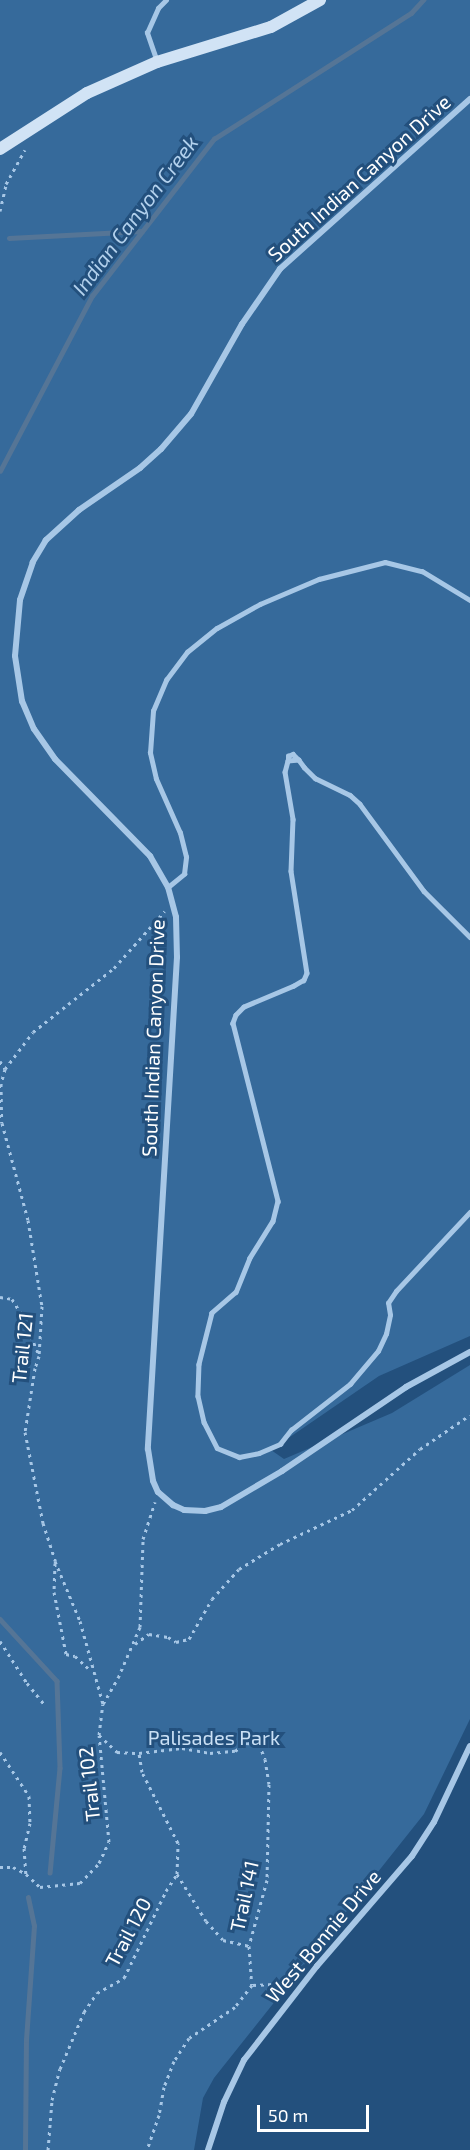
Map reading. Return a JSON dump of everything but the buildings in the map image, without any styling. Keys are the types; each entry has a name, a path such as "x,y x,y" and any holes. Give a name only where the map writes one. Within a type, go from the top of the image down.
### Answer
{"street":[{"path":"0,149 87,93 157,62 271,27 320,0"},
{"name":"South Indian Canyon Drive","path":"158,1492 150,1471 148,1449 177,957 174,903 168,887 150,856 55,759 29,720 19,689 15,630 28,574 46,540 60,525 140,468 171,438 191,414 242,324 280,269 470,99"},
{"path":"158,1492 173,1505 184,1510 205,1511 221,1507 282,1471 406,1388 470,1352"},
{"name":"West Bonnie Drive","path":"208,2150 224,2102 244,2060 317,1966 412,1856 434,1822 470,1746"}],"lane":[{"path":"157,62 147,33 158,8 166,0"},
{"path":"168,887 184,874 186,857 180,833 156,779 150,753 153,711 166,680 187,652 217,628 260,604 319,579 385,562 422,571 470,600"},
{"path":"470,936 424,891 360,804 350,795 315,778 293,754 288,756 285,772 293,819 291,871 307,973 304,980 294,986 244,1007 236,1015 233,1023 278,1201 273,1221 250,1258 236,1292 212,1312 199,1364 198,1396 202,1413 218,1448 239,1457 259,1454 280,1444 291,1430 350,1384 378,1351 386,1334 390,1315 388,1304 396,1291 470,1212"}],"path":[{"path":"0,212 6,184 28,144"},
{"path":"0,1061 5,1069 33,1032 114,968 174,903"},
{"name":"Trail 121","path":"5,1069 2,1084 2,1123 28,1220 42,1306 39,1356 25,1432 43,1523 55,1561 80,1621 102,1704"},
{"path":"0,1297 12,1299 22,1315 39,1356"},
{"path":"134,1645 149,1634 168,1637 176,1642 189,1639 212,1599 239,1569 280,1544 352,1510 420,1449 470,1415"},
{"name":"Trail 102","path":"0,1867 13,1867 26,1874 40,1887 54,1888 80,1884 99,1863 109,1842 99,1735 102,1704 134,1645 140,1627 143,1539 158,1492"},
{"path":"55,1561 54,1592 66,1654 75,1656 92,1672"},
{"path":"0,1641 27,1683 45,1705"},
{"path":"0,1648 6,1649"},
{"name":"Trail 141","path":"99,1735 117,1752 139,1753 183,1748 210,1753 235,1751 246,1743 259,1744 265,1759 269,1784 268,1869 249,1946 252,1985"},
{"path":"0,1752 29,1796 30,1823 24,1848 26,1874"},
{"name":"Trail 120","path":"48,2150 52,2100 60,2068 84,2012 97,1993 124,1978 166,1891 177,1874 178,1843 142,1772 139,1753"},
{"path":"177,1874 206,1921 223,1940 249,1946"},
{"path":"147,2150 159,2115 164,2087 179,2053 189,2038 235,2007 252,1985 274,1984 317,1966"}],"green space":[{"name":"Palisades Park","path":"0,0 470,0 470,1336 379,1376 271,1450 284,1459 392,1413 470,1365 470,1719 424,1814 214,2078 203,2098 194,2150 0,2150"}],"waterway":[{"name":"Indian Canyon Creek","path":"0,471 92,296 214,139 411,13 423,0"},
{"path":"9,238 142,231"},
{"name":"Indian Canyon Creek","path":"0,1619 57,1681 60,1768 50,1873"},
{"name":"Indian Canyon Creek","path":"25,2150 26,2040 34,1926 28,1898"}]}
